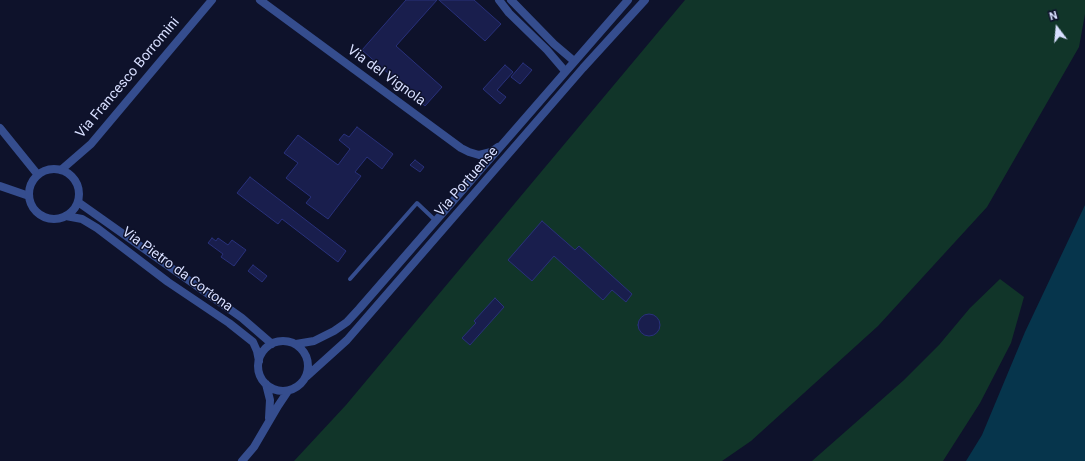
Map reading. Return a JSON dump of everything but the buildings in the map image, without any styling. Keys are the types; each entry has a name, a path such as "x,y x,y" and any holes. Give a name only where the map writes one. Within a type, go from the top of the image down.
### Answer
{"street":[{"name":"Via Francesco Borromini","path":"61,170 91,144 212,0"},
{"name":"Via del Vignola","path":"260,0 461,148 474,154 481,155 491,152 500,145"},
{"path":"498,0 509,13 547,50 565,71"},
{"path":"511,0 554,44 574,61"},
{"name":"Via Portuense","path":"296,344 314,341 334,331 347,322 628,0"},
{"name":"Via Portuense","path":"306,377 347,340 578,74 645,0"},
{"path":"0,128 38,175"},
{"path":"49,170 61,170 74,179 78,186 78,202 75,208 66,216 54,219 42,216 35,210 31,203 29,196 30,187 33,180 38,175 49,170"},
{"path":"0,186 29,196"},
{"name":"Via Pietro da Cortona","path":"78,202 242,318 272,344"},
{"name":"Via Pietro da Cortona","path":"66,216 82,219 97,228 168,282 229,323 252,342 257,351 259,361"},
{"path":"266,384 277,390 288,391 297,387 306,377 308,369 307,359 304,352 296,344 284,342 272,344 264,351 259,361 259,371 266,384 270,400 267,426"},
{"path":"242,461 254,447 288,391"}],"lane":[{"path":"350,280 417,203 436,221"}],"green space":[{"path":"685,0 1085,0 1085,14 1079,47 987,207 878,326 751,441 722,461 294,461 346,405"},
{"path":"1000,279 1024,297 1011,343 980,403 943,461 812,461 904,380 939,345 970,308"}],"water":[{"path":"1085,205 1085,461 966,461 982,435 1025,332"}]}
